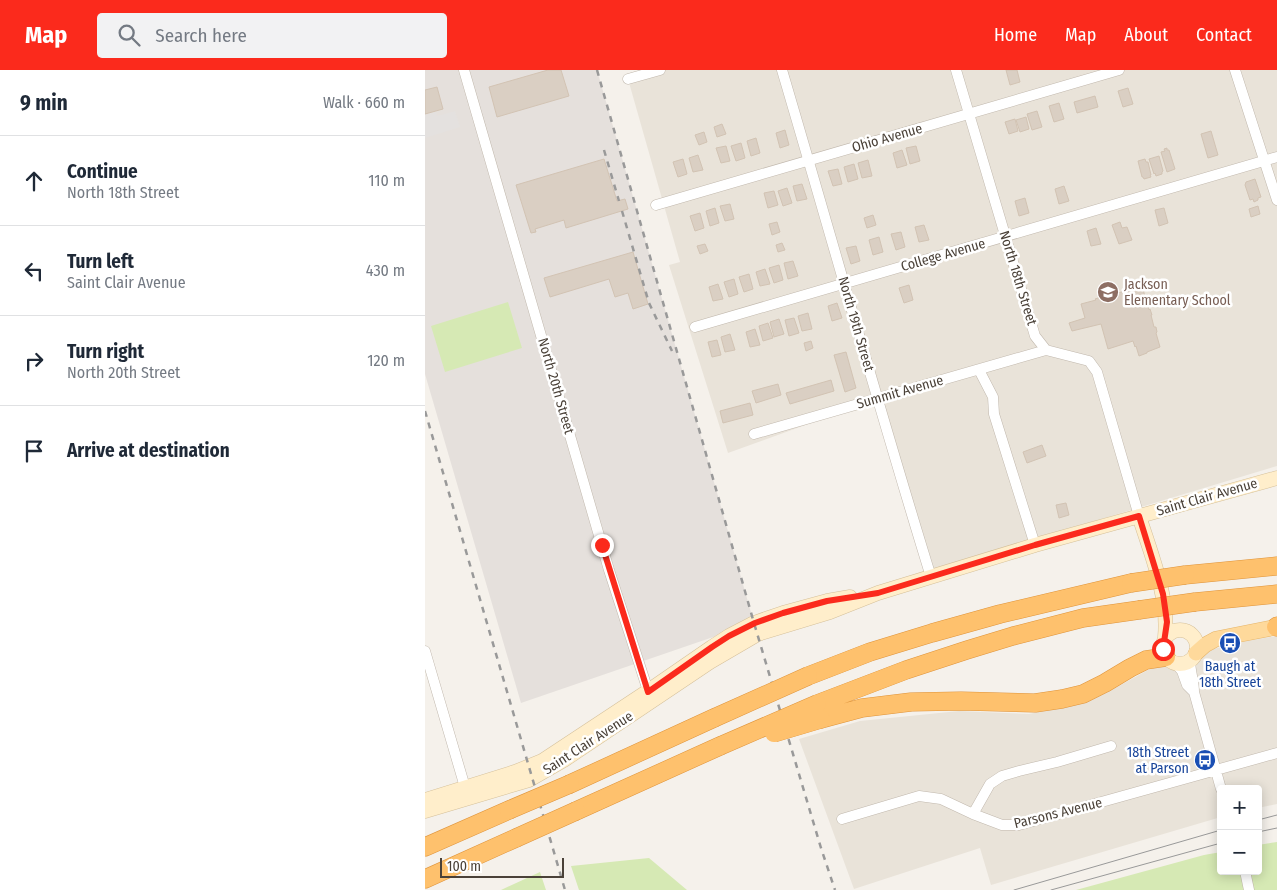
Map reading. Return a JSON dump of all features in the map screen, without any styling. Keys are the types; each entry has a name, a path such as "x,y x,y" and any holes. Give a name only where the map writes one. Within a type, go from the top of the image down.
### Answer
{"highway":[{"path":"1253,568 1277,555"},
{"path":"425,847 570,784 808,676 870,652 1000,614 1131,583 1185,575 1277,566"},
{"path":"425,879 721,746 753,740 906,670 967,650 1083,618 1195,602 1277,594"},
{"path":"819,711 911,702 1035,703 1083,694 1146,660 1171,661"}],"main road":[{"name":"Saint Clair Avenue","path":"425,800 529,780 564,760 650,696 758,634 830,612 878,593 1035,545 1277,478"},
{"path":"1139,516 1163,594 1167,622 1163,649 1171,661 1182,664 1193,657 1205,645 1216,639 1277,627"},
{"path":"1163,594 1178,622 1196,640 1197,644 1193,657"},
{"path":"1165,637 1177,629 1186,630"},
{"name":"Saint Clair Avenue","path":"425,811 467,793"}],"street":[{"name":"North 20th Street","path":"464,70 607,562 650,696"},
{"path":"628,79 660,70"},
{"name":"North 19th Street","path":"782,70 877,399 931,577"},
{"name":"North 18th Street","path":"956,70 1035,336 1046,350"},
{"name":"Ohio Avenue","path":"656,205 1119,70"},
{"path":"1235,70 1277,200"},
{"name":"College Avenue","path":"695,326 1277,158"},
{"path":"1046,350 1089,361 1097,372 1139,516"},
{"name":"Summit Avenue","path":"754,434 1046,350"},
{"path":"979,370 993,397 994,414 1035,545"},
{"path":"425,651 467,793"},
{"path":"1193,657 1190,666 1194,692 1220,785"},
{"path":"1171,661 1182,671 1187,685 1194,692"},
{"path":"973,814 990,784 1002,776 1111,746"},
{"name":"Parsons Avenue","path":"841,819 919,796 941,799 1003,825 1019,825 1277,754"},
{"path":"1246,875 1249,890"}],"shaded area":[{"path":"425,70 597,70 754,623 521,703 425,374"},
{"path":"660,70 1277,70 1277,466 929,571 877,399 728,453 669,265 680,262 628,79"},
{"path":"455,111 460,127 425,138 425,115 436,112 437,116"},
{"path":"1277,636 1277,804 1262,807 1262,785 1217,785 1217,818 991,885 980,848 854,889 799,739 860,721 959,711 1029,714 1075,704 1108,692 1148,670 1196,653"}],"green space":[{"path":"508,302 522,348 445,372 431,326"},
{"path":"1277,842 1277,890 1076,890 1217,853 1217,875 1262,875 1262,844"},
{"path":"649,858 687,890 579,890 571,866"},
{"path":"540,872 546,890 501,890"}],"building":[{"path":"548,70 561,70 569,96 497,117 489,87"},
{"path":"1006,70 1017,70 1020,82 1010,85"},
{"path":"437,87 443,109 425,114 425,90"},
{"path":"1128,88 1133,104 1123,107 1118,91"},
{"path":"1095,96 1098,107 1077,113 1074,102"},
{"path":"1059,103 1064,119 1054,122 1049,106"},
{"path":"1037,111 1042,127 1032,130 1027,114"},
{"path":"1026,117 1029,129 1020,132 1016,120"},
{"path":"1015,119 1018,131 1009,134 1005,122"},
{"path":"722,124 726,134 717,137 714,127"},
{"path":"785,130 789,145 780,148 776,133"},
{"path":"1211,131 1218,155 1208,158 1201,134"},
{"path":"704,132 707,142 699,145 695,135"},
{"path":"756,138 760,153 751,156 747,141"},
{"path":"741,143 745,158 736,161 731,146"},
{"path":"726,146 730,161 721,163 716,148"},
{"path":"916,146 920,161 910,164 906,148"},
{"path":"1167,148 1175,169 1167,172 1161,152"},
{"path":"902,150 907,165 897,168 893,153"},
{"path":"698,155 703,170 693,172 689,158"},
{"path":"1159,156 1163,171 1162,174 1156,176 1149,159"},
{"path":"604,159 617,201 625,199 628,209 566,228 564,220 535,229 536,232 531,233 516,185"},
{"path":"683,159 687,174 678,177 673,162"},
{"path":"1145,159 1148,162 1151,177 1144,179 1138,161"},
{"path":"868,160 872,176 862,178 858,163"},
{"path":"854,164 858,179 848,182 844,167"},
{"path":"838,169 842,184 833,186 828,171"},
{"path":"1255,179 1261,197 1254,202 1253,199 1250,200 1245,185 1246,182"},
{"path":"802,184 807,199 797,201 793,186"},
{"path":"1064,186 1069,201 1059,204 1055,189"},
{"path":"787,188 792,203 783,206 778,191"},
{"path":"774,191 778,205 768,208 764,193"},
{"path":"1025,198 1029,213 1019,216 1015,201"},
{"path":"730,204 734,219 725,221 720,206"},
{"path":"1258,206 1260,214 1251,217 1249,209"},
{"path":"715,208 719,223 710,226 706,211"},
{"path":"1164,208 1168,223 1159,226 1155,210"},
{"path":"700,213 704,228 695,231 690,216"},
{"path":"873,215 876,225 867,228 864,218"},
{"path":"777,222 780,232 772,235 769,224"},
{"path":"1120,222 1122,228 1127,227 1132,240 1119,244 1112,225"},
{"path":"924,225 929,240 919,242 915,227"},
{"path":"1096,228 1101,244 1091,246 1087,231"},
{"path":"901,232 905,247 896,250 891,234"},
{"path":"879,237 883,252 873,255 869,240"},
{"path":"782,243 785,250 778,252 776,245"},
{"path":"705,244 708,251 700,254 697,246"},
{"path":"856,246 860,261 851,264 846,248"},
{"path":"633,252 648,304 633,309 628,293 615,297 609,279 550,297 544,278"},
{"path":"793,261 798,276 788,279 784,263"},
{"path":"779,265 783,280 774,283 769,268"},
{"path":"765,269 770,284 760,286 756,272"},
{"path":"749,274 753,289 744,292 739,277"},
{"path":"734,279 738,294 729,297 724,282"},
{"path":"718,284 723,299 713,301 709,287"},
{"path":"909,285 913,300 904,303 899,288"},
{"path":"1142,286 1154,327 1156,327 1160,347 1139,356 1133,341 1108,349 1101,324 1072,331 1069,323 1085,318 1081,304"},
{"path":"837,303 842,318 832,321 828,306"},
{"path":"808,313 812,329 802,331 798,316"},
{"path":"794,318 799,333 789,336 785,320"},
{"path":"779,319 784,334 774,337 770,322"},
{"path":"768,323 773,338 763,341 759,326"},
{"path":"755,329 760,345 750,347 746,332"},
{"path":"730,334 735,350 725,352 721,337"},
{"path":"717,340 721,355 712,357 708,342"},
{"path":"811,341 813,348 806,351 804,343"},
{"path":"846,352 856,388 845,392 834,355"},
{"path":"831,380 834,391 790,404 786,393"},
{"path":"778,384 781,395 756,403 752,391"},
{"path":"750,403 753,415 723,423 720,411"},
{"path":"1042,445 1046,456 1027,463 1023,452"},
{"path":"1066,503 1069,515 1059,518 1056,505"}],"tram line":[{"path":"1262,819 1277,815"},
{"path":"1262,831 1277,828"},
{"path":"1014,890 1217,831"},
{"path":"1051,890 1217,844"}],"railway":[{"path":"597,70 754,623 835,890"},
{"path":"604,150 619,201"},
{"path":"622,211 649,303 672,351"},
{"path":"425,411 565,890"}],"place":[{"name":"Jackson Elementary School","path":"1108,292"},
{"name":"Baugh at 18th Street","path":"1230,643"},
{"name":"18th Street at Parson","path":"1205,760"}],"route":[{"path":"602,545 627,630 648,692 729,636 755,623 827,601 878,593 1035,545 1139,516 1163,594 1167,622 1163,649"}]}
